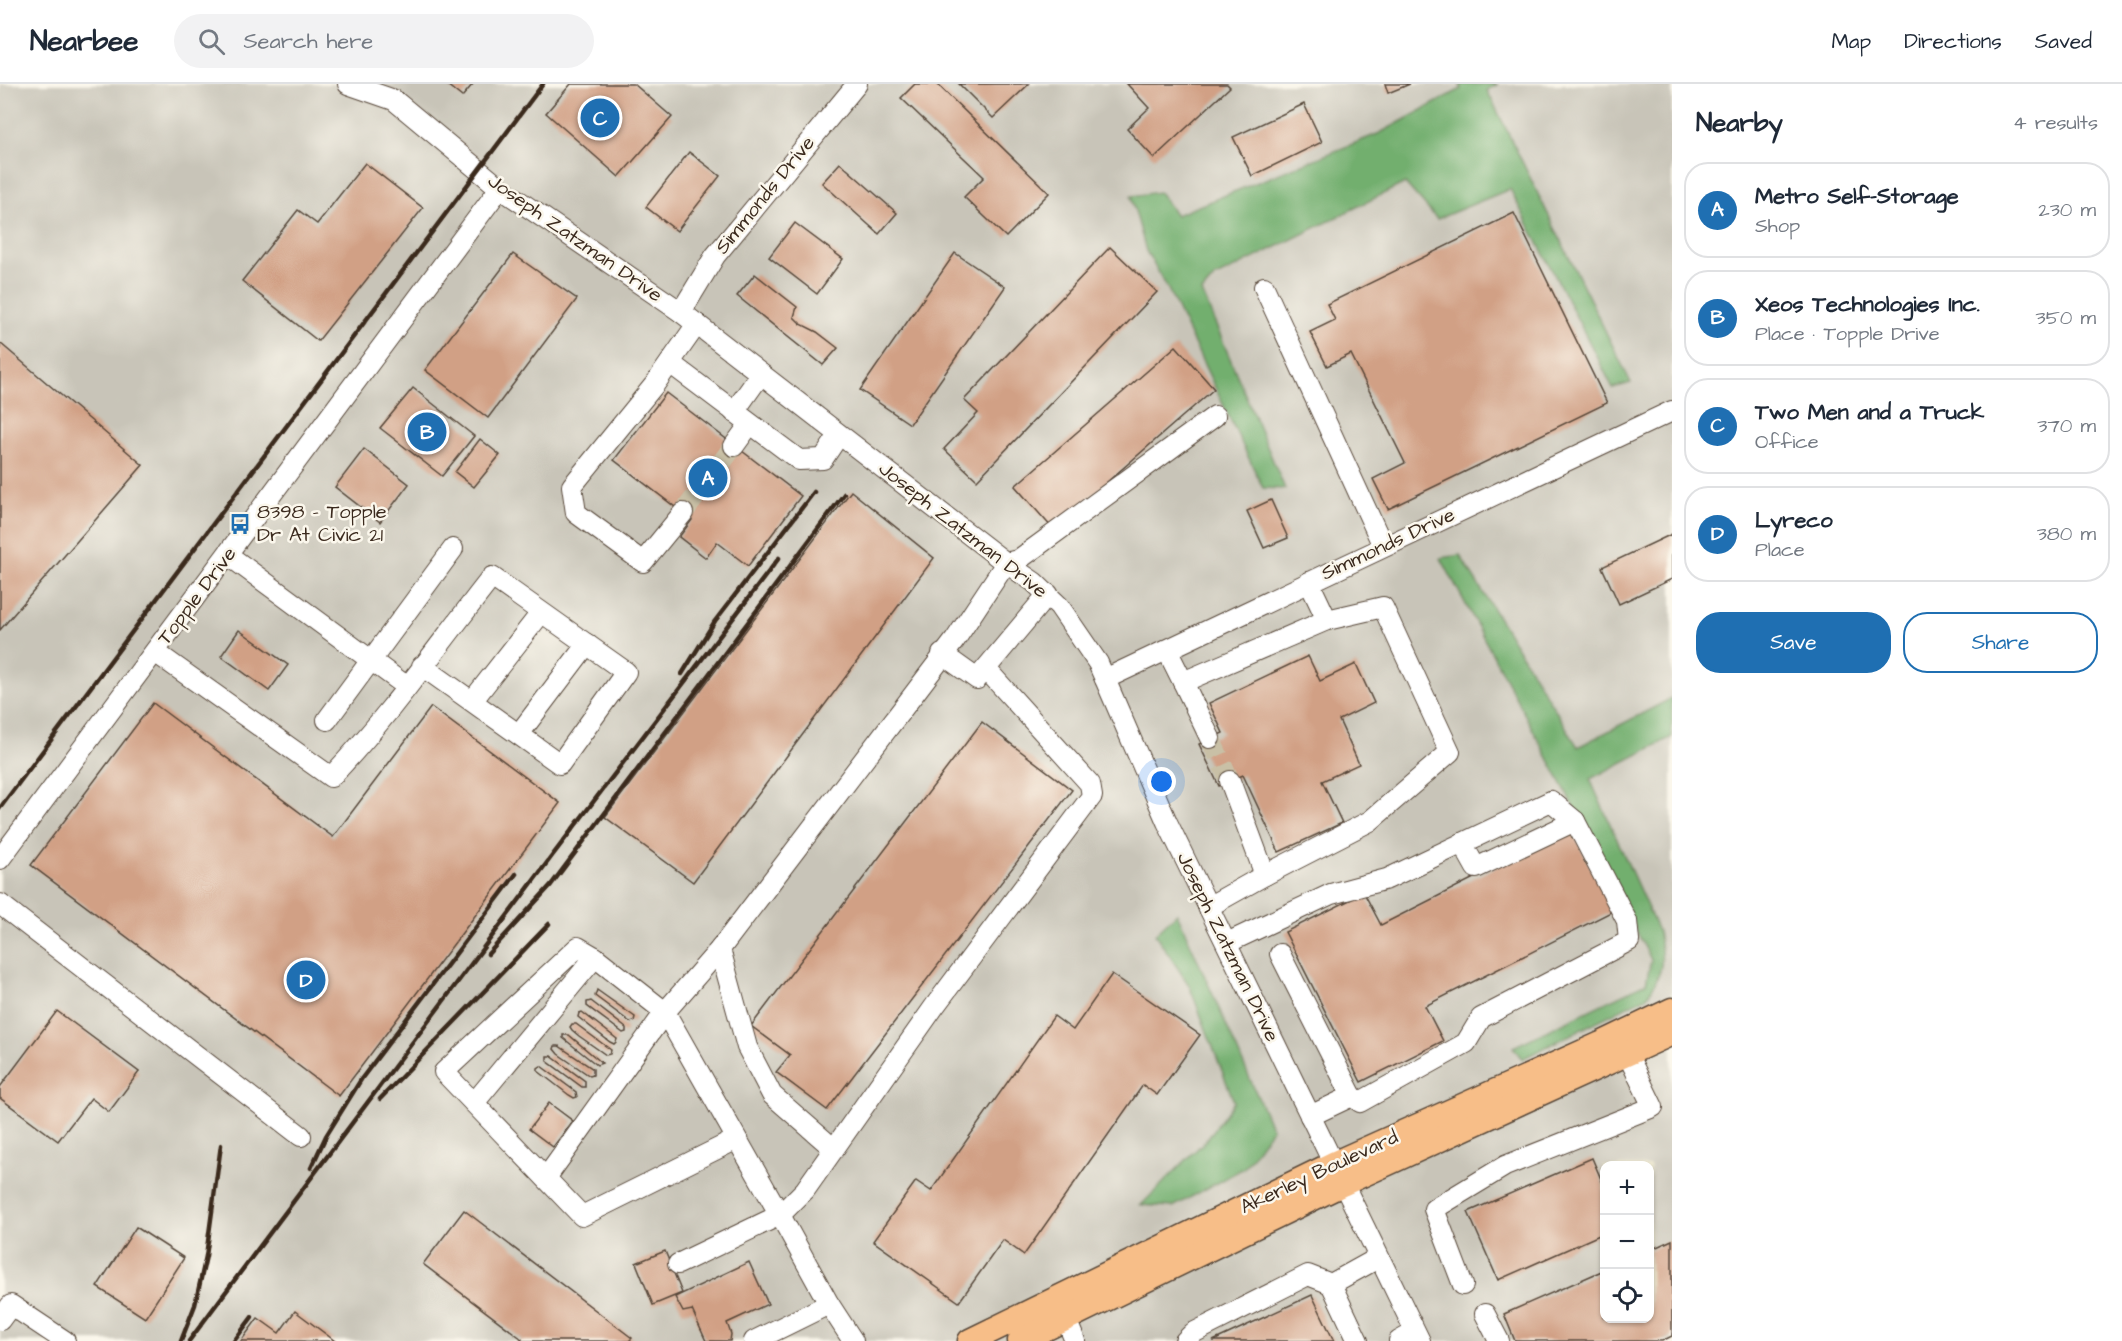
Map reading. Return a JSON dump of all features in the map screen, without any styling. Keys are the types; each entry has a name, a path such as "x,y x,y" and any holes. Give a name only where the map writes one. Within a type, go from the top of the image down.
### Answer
{"main road":[{"name":"Akerley Boulevard","path":"1614,1049 1672,1010"},
{"name":"Akerley Boulevard","path":"970,1341 1614,1049 1672,1033"},
{"name":"Akerley Boulevard","path":"1020,1341 1070,1330 1338,1174"}],"street":[{"name":"Joseph Zatzman Drive","path":"348,84 394,100 500,188 681,312 1047,594 1071,620 1098,663 1167,822 1378,1258 1411,1338"},
{"name":"Simmonds Drive","path":"681,312 715,256 857,84"},
{"name":"Topple Drive","path":"0,860 500,188"},
{"path":"1264,287 1383,546"},
{"path":"683,513 643,562 576,513 572,486 655,384 697,324"},
{"path":"670,363 799,460 823,459 839,435"},
{"path":"734,412 761,374"},
{"name":"Simmonds Drive","path":"1105,679 1672,411"},
{"path":"546,1178 665,1012 720,949 942,654 955,640 1006,563 1018,560 1215,416"},
{"path":"734,446 750,424"},
{"path":"327,720 453,549"},
{"path":"228,555 406,686"},
{"path":"155,652 331,777 366,740 406,686 492,577 626,672 560,764 473,700 422,666"},
{"path":"1309,582 1327,620"},
{"path":"942,654 977,679 987,670 1047,594"},
{"path":"1183,682 1327,620 1383,607 1450,752 1370,820 1208,906"},
{"path":"473,700 541,613"},
{"path":"519,734 587,644"},
{"path":"1167,650 1210,738"},
{"path":"678,1264 780,1215 805,1190 934,1007 1092,796 1090,784 987,670"},
{"path":"1230,781 1265,875"},
{"path":"1227,943 1331,894 1387,879 1551,801 1575,821 1627,921 1629,941 1481,1018 1466,1043 1360,1102 1352,1096 1280,954"},
{"path":"1462,843 1476,868 1575,821"},
{"path":"0,904 301,1136"},
{"path":"737,1138 582,1216 444,1072 578,946 595,957 665,1012 737,1138 829,1304 853,1341"},
{"path":"720,949 747,1047 772,1095 834,1149"},
{"path":"474,1103 595,957"},
{"path":"1463,1285 1434,1209 1505,1166 1653,1107 1614,1049"},
{"path":"1310,1116 1352,1096"},
{"path":"1331,1284 1378,1258"},
{"path":"1185,1341 1193,1333 1308,1275 1331,1284 1358,1341"},
{"path":"754,1341 829,1304"},
{"path":"0,1320 11,1305 65,1341"},
{"path":"1485,1314 1499,1341"}],"shaded area":[{"path":"0,84 1460,84 1462,89 1380,133 1176,215 1146,251 1167,287 1263,487 1284,489 1201,292 1214,278 1405,183 1437,219 1510,189 1613,388 1631,383 1487,90 1498,84 1672,84 1672,698 1578,747 1460,556 1441,558 1572,803 1651,960 1646,983 1513,1047 1522,1059 1648,996 1658,931 1589,779 1672,737 1672,1341 0,1341","holes":["1176,913 1272,1129 1243,1168 1173,1207 1141,1204 1208,1138 1234,1102 1189,985 1155,934"]}],"green space":[{"path":"1460,84 1498,84 1487,90 1631,383 1613,388 1510,189 1437,219 1405,183 1214,278 1202,292 1285,489 1263,488 1167,287 1146,251 1131,196 1159,192 1176,215 1380,133 1461,89"},
{"path":"1460,555 1578,747 1672,698 1672,737 1590,779 1658,931 1662,957 1660,972 1648,996 1522,1059 1513,1047 1646,983 1651,960 1572,803 1441,558"},
{"path":"1177,913 1272,1129 1244,1168 1173,1207 1141,1205 1208,1138 1234,1102 1189,985 1155,934"}],"building":[{"path":"446,84 473,84 462,97"},
{"path":"571,84 634,84 672,117 619,177 546,113"},
{"path":"915,84 937,84 1049,193 1006,237 964,197 984,177 901,98"},
{"path":"959,84 1029,84 993,118"},
{"path":"1127,84 1227,84 1230,87 1154,158 1127,129 1149,108"},
{"path":"1385,84 1410,84 1388,93"},
{"path":"1304,104 1322,142 1252,176 1233,137"},
{"path":"689,152 720,176 677,231 646,207"},
{"path":"365,163 423,208 318,341 242,281 298,210 317,224"},
{"path":"840,163 897,213 879,234 822,183"},
{"path":"1514,213 1607,403 1388,509 1373,479 1405,463 1351,354 1327,366 1310,332 1335,320 1327,304"},
{"path":"795,223 843,259 817,294 769,257"},
{"path":"1110,247 1157,292 977,480 944,449 978,413 964,400"},
{"path":"955,253 1005,287 910,424 860,390"},
{"path":"513,254 577,299 488,418 425,370"},
{"path":"755,274 797,307 794,317 801,324 817,332 838,348 823,365 737,296"},
{"path":"0,343 143,465 0,630"},
{"path":"1176,346 1214,389 1053,529 1015,486"},
{"path":"413,388 474,436 442,476 380,428"},
{"path":"666,393 801,496 748,566 717,542 706,558 679,537 692,520 614,460"},
{"path":"480,439 500,455 474,487 455,472"},
{"path":"364,449 409,484 380,522 335,487"},
{"path":"851,491 934,558 693,882 605,817"},
{"path":"1271,500 1288,538 1264,548 1247,511"},
{"path":"1672,534 1672,579 1619,604 1602,567"},
{"path":"239,630 288,665 269,691 221,656"},
{"path":"1308,656 1320,681 1356,664 1374,703 1339,720 1359,764 1322,781 1342,823 1279,852 1243,775 1219,786 1199,744 1223,733 1209,703"},
{"path":"153,703 333,837 431,707 560,803 339,1096 31,865"},
{"path":"982,722 1072,790 827,1110 776,1072 790,1055 751,1026"},
{"path":"1571,829 1613,911 1425,1006 1443,1041 1361,1082 1285,932 1364,893 1381,925"},
{"path":"1112,974 1200,1035 1157,1095 1143,1085 1024,1255 1003,1240 959,1302 873,1241 916,1181 931,1191 1054,1016 1073,1030"},
{"path":"597,990 635,1017 634,1021 630,1022 595,996"},
{"path":"591,1001 626,1028 626,1032 623,1033 587,1006 587,1002"},
{"path":"57,1011 139,1072 109,1112 91,1098 58,1141 0,1098 0,1087"},
{"path":"582,1012 617,1039 616,1042 614,1044 610,1042 578,1017"},
{"path":"576,1024 611,1050 610,1054 606,1055 579,1036 570,1027"},
{"path":"563,1035 569,1035 602,1063 597,1065 563,1038"},
{"path":"555,1046 559,1046 593,1069 593,1075 590,1076 558,1054 554,1049"},
{"path":"547,1056 551,1056 585,1081 585,1087 547,1061"},
{"path":"541,1066 576,1092 577,1097 569,1095 538,1071"},
{"path":"549,1103 573,1121 553,1147 529,1129"},
{"path":"1592,1158 1600,1177 1600,1235 1498,1280 1468,1212"},
{"path":"464,1210 632,1338 629,1341 520,1341 522,1339 423,1264"},
{"path":"136,1227 184,1258 145,1318 97,1287"},
{"path":"1672,1240 1672,1336 1662,1341 1515,1341 1504,1314 1600,1272 1600,1323 1654,1323 1654,1248"},
{"path":"665,1251 682,1293 653,1305 636,1263"},
{"path":"749,1262 768,1304 727,1323 731,1334 730,1341 706,1341 692,1310 683,1312 675,1297"},
{"path":"1312,1295 1334,1341 1213,1341"},
{"path":"295,1311 335,1341 241,1341 258,1318 279,1333"}],"tunnel":[{"path":"683,513 734,446"},
{"path":"1210,738 1230,781"}],"railway":[{"path":"0,808 543,84"},
{"path":"682,674 715,621 814,492"},
{"path":"488,954 551,885 844,494"},
{"path":"189,1341 552,856 779,558"},
{"path":"311,1168 326,1136 362,1078 516,874"},
{"path":"380,1099 549,924"},
{"path":"181,1341 195,1305 206,1256 221,1145"},
{"path":"234,1341 252,1317"}],"place":[{"name":"Two Men and a Truck","path":"600,118"},
{"name":"Xeos Technologies Inc.","path":"427,432"},
{"name":"Metro Self-Storage","path":"708,478"},
{"name":"8398 - Topple Dr At Civic 21","path":"240,524"},
{"name":"Lyreco","path":"306,980"}]}
